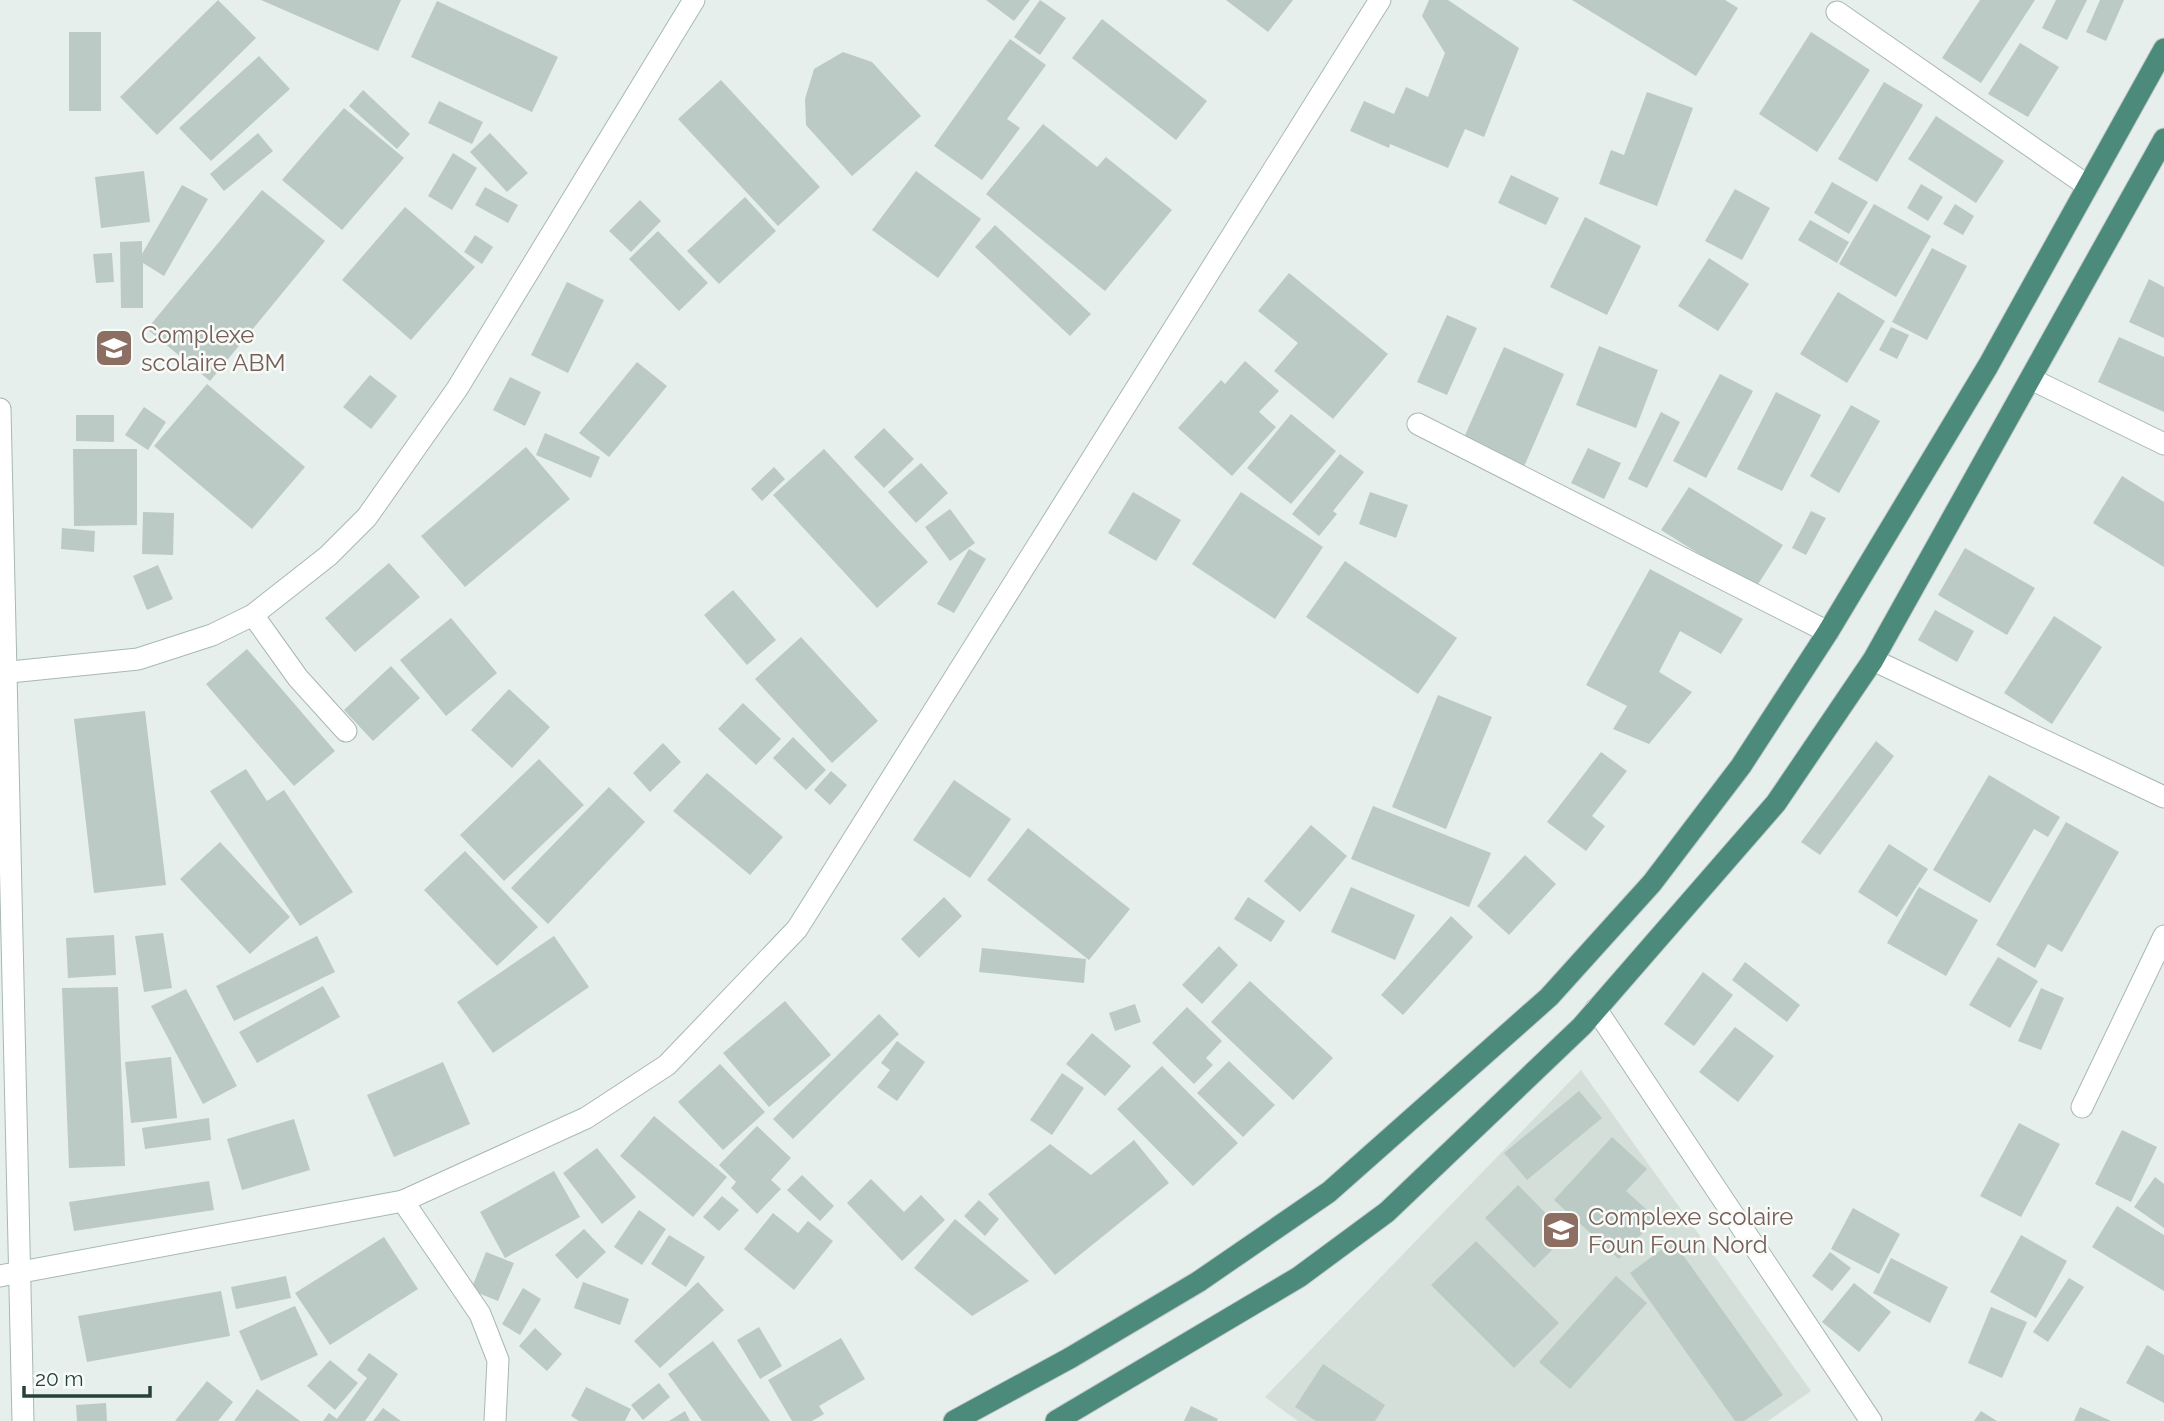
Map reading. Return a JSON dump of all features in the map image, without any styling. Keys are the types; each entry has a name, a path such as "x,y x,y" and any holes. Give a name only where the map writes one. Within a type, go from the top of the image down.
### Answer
{"highway":[{"path":"954,1421 1070,1358 1198,1282 1329,1192 1549,997 1652,883 1741,766 1828,632 1988,366 2164,49"},
{"path":"1056,1421 1299,1276 1387,1212 1596,1009 1776,803 1873,660 2032,380 2164,139"}],"street":[{"path":"3,673 138,659 212,635 253,615 328,556 367,517 457,390 694,0"},
{"path":"9,1275 402,1201 586,1118 667,1065 797,929 1380,0"},
{"path":"1837,12 2088,186"},
{"path":"2032,380 2164,444"},
{"path":"0,410 9,1275 23,1421"},
{"path":"1418,424 1828,632"},
{"path":"253,615 298,678 346,731"},
{"path":"1873,660 2164,797"},
{"path":"2082,1107 2164,936"},
{"path":"1596,1009 1871,1421"},
{"path":"402,1201 480,1314 498,1360 495,1421"}],"shaded area":[{"name":"Complexe scolaire Foun Foun Nord","path":"1581,1070 1811,1391 1768,1421 1298,1421 1265,1397"}],"building":[{"path":"218,0 256,38 157,135 120,97"},
{"path":"261,0 401,0 378,51"},
{"path":"986,0 1030,0 1014,21"},
{"path":"1040,0 1066,18 1040,55 1014,37"},
{"path":"1226,0 1293,0 1268,32"},
{"path":"1429,0 1448,0 1519,48 1484,137 1465,129 1448,168 1390,144 1389,148 1350,131 1364,101 1394,114 1406,87 1428,97 1445,53 1422,16"},
{"path":"1572,0 1725,0 1738,8 1696,76"},
{"path":"1980,0 2035,0 1981,83 1942,58"},
{"path":"2056,0 2087,0 2067,40 2042,28"},
{"path":"2100,0 2124,0 2106,41 2086,32"},
{"path":"437,1 558,57 532,112 411,57"},
{"path":"1102,19 1207,101 1176,140 1072,58"},
{"path":"69,32 101,32 101,111 69,111"},
{"path":"1811,32 1870,70 1817,152 1759,114"},
{"path":"1010,39 1046,65 1007,119 1020,128 982,180 934,146"},
{"path":"2020,43 2059,67 2028,117 1988,94"},
{"path":"843,52 872,62 921,116 852,176 806,125 805,99 814,69"},
{"path":"259,56 290,89 211,161 179,128"},
{"path":"721,80 820,187 778,226 678,119"},
{"path":"1884,82 1923,105 1877,182 1838,159"},
{"path":"363,90 410,134 397,149 349,106"},
{"path":"1647,92 1693,108 1657,206 1599,184 1611,150 1624,155"},
{"path":"439,101 483,122 472,144 428,123"},
{"path":"344,108 404,158 342,230 282,180"},
{"path":"1936,116 2004,161 1976,203 1908,159"},
{"path":"1043,124 1097,167 1106,157 1172,210 1105,291 986,194"},
{"path":"258,133 273,151 224,191 210,174"},
{"path":"490,133 528,173 507,192 470,152"},
{"path":"453,153 477,168 452,210 428,196"},
{"path":"144,171 150,222 101,228 95,177"},
{"path":"916,171 981,219 938,278 872,230"},
{"path":"1511,175 1559,198 1546,225 1498,203"},
{"path":"1832,182 1868,202 1849,234 1814,213"},
{"path":"1921,184 1943,197 1928,221 1907,208"},
{"path":"182,185 208,199 164,276 143,263 143,308 121,308 120,242 142,241 142,254"},
{"path":"485,187 518,205 508,223 475,205"},
{"path":"1735,189 1770,208 1742,260 1705,241"},
{"path":"262,190 325,241 210,381 147,329"},
{"path":"745,197 776,231 719,284 687,251"},
{"path":"640,200 661,221 631,252 609,231"},
{"path":"1874,204 1931,236 1896,297 1839,264"},
{"path":"1955,204 1974,216 1963,235 1943,224"},
{"path":"405,207 475,267 411,340 342,280"},
{"path":"1585,217 1641,246 1607,315 1550,287"},
{"path":"1810,220 1849,242 1837,263 1798,240"},
{"path":"995,225 1091,314 1070,336 975,247"},
{"path":"658,231 708,283 679,311 629,259"},
{"path":"475,235 493,247 482,264 464,252"},
{"path":"1932,248 1967,266 1927,340 1892,322"},
{"path":"112,253 114,282 96,283 93,254"},
{"path":"1709,258 1749,284 1718,331 1678,306"},
{"path":"1289,273 1388,354 1333,419 1274,371 1298,343 1258,311"},
{"path":"2149,279 2164,287 2164,338 2129,322"},
{"path":"567,282 604,300 568,373 531,355"},
{"path":"1838,292 1885,321 1847,383 1800,354"},
{"path":"1447,315 1477,328 1447,395 1417,382"},
{"path":"1891,327 1909,335 1897,359 1879,350"},
{"path":"2119,337 2164,357 2164,412 2098,382"},
{"path":"1599,346 1658,370 1636,428 1576,405"},
{"path":"1504,347 1564,374 1523,469 1462,442"},
{"path":"1245,361 1279,391 1259,412 1276,427 1232,476 1178,428 1221,380 1225,384"},
{"path":"637,362 667,386 609,457 579,433"},
{"path":"1720,374 1753,391 1706,478 1673,461"},
{"path":"370,375 397,396 371,429 343,407"},
{"path":"510,377 541,392 525,426 493,410"},
{"path":"207,384 305,467 252,529 154,446"},
{"path":"1776,392 1821,415 1782,491 1737,469"},
{"path":"1851,405 1880,421 1839,493 1810,476"},
{"path":"144,407 166,422 148,450 125,435"},
{"path":"1661,412 1680,422 1647,488 1628,479"},
{"path":"1291,414 1336,451 1291,504 1247,468"},
{"path":"76,415 114,415 114,442 76,441"},
{"path":"884,428 914,459 884,488 854,457"},
{"path":"545,433 600,457 591,478 536,455"},
{"path":"526,447 570,499 465,587 421,536"},
{"path":"1588,448 1621,463 1604,499 1571,483"},
{"path":"73,449 137,449 137,525 74,526"},
{"path":"824,449 928,562 877,608 773,495"},
{"path":"1340,454 1364,472 1333,511 1337,514 1319,536 1292,514"},
{"path":"921,463 948,493 916,523 888,492"},
{"path":"774,467 785,479 762,501 751,489"},
{"path":"2122,476 2164,502 2164,567 2093,523"},
{"path":"1689,487 1783,545 1755,589 1661,530"},
{"path":"1133,492 1181,520 1156,561 1108,533"},
{"path":"1241,492 1323,547 1275,619 1192,564"},
{"path":"1370,492 1408,505 1396,538 1359,524"},
{"path":"950,509 975,543 950,561 925,527"},
{"path":"1811,511 1826,518 1806,555 1792,548"},
{"path":"143,512 174,513 173,555 142,554"},
{"path":"62,528 95,531 94,552 61,549"},
{"path":"1965,548 2035,588 2007,635 1938,595"},
{"path":"969,549 986,559 954,613 937,604"},
{"path":"1345,561 1457,638 1418,694 1306,617"},
{"path":"389,563 420,597 355,652 325,618"},
{"path":"158,565 173,599 147,610 133,576"},
{"path":"1650,569 1743,619 1721,654 1680,631 1659,672 1692,692 1649,744 1613,729 1627,706 1586,685"},
{"path":"733,590 776,640 747,665 704,615"},
{"path":"1935,610 1974,631 1957,662 1918,640"},
{"path":"2054,616 2102,647 2052,724 2004,693"},
{"path":"451,618 497,673 446,716 400,660"},
{"path":"801,637 878,721 832,763 755,679"},
{"path":"247,649 335,751 294,786 206,684"},
{"path":"391,666 420,698 373,741 344,710"},
{"path":"509,689 550,727 512,768 471,730"},
{"path":"1438,695 1492,717 1446,829 1392,807"},
{"path":"743,703 781,739 756,765 718,729"},
{"path":"145,711 166,885 94,893 74,719"},
{"path":"793,737 826,770 806,790 773,758"},
{"path":"1876,741 1894,756 1820,855 1801,842"},
{"path":"663,743 681,762 650,792 633,773"},
{"path":"1601,752 1627,771 1592,816 1605,826 1586,851 1547,822"},
{"path":"539,759 584,805 504,881 460,835"},
{"path":"246,769 267,801 284,790 353,892 300,926 210,791"},
{"path":"831,771 847,785 830,805 814,790"},
{"path":"707,773 783,837 750,875 673,811"},
{"path":"1989,775 2060,817 2048,837 2034,829 1990,903 1933,870"},
{"path":"954,780 1011,819 970,878 913,840"},
{"path":"609,787 645,822 548,924 511,888"},
{"path":"1373,806 1491,853 1469,907 1351,859"},
{"path":"2066,822 2119,852 2062,952 2048,944 2035,968 1996,945"},
{"path":"1311,825 1347,856 1300,912 1264,881"},
{"path":"1028,828 1130,909 1089,960 987,880"},
{"path":"220,842 290,917 250,954 180,879"},
{"path":"1889,844 1928,869 1897,917 1858,892"},
{"path":"465,851 538,927 497,966 424,890"},
{"path":"1525,855 1556,884 1509,935 1477,906"},
{"path":"1351,887 1415,915 1395,960 1331,932"},
{"path":"1919,887 1978,920 1946,976 1887,943"},
{"path":"944,897 962,916 919,958 901,939"},
{"path":"1248,897 1285,921 1271,942 1234,919"},
{"path":"1451,916 1473,937 1403,1015 1381,995"},
{"path":"163,933 172,988 144,992 135,936"},
{"path":"114,935 116,975 68,978 66,938"},
{"path":"317,936 335,972 234,1021 216,986"},
{"path":"554,936 589,987 493,1053 457,1002"},
{"path":"1219,946 1238,965 1202,1004 1182,985"},
{"path":"982,948 1086,959 1084,983 979,972"},
{"path":"1998,957 2038,981 2010,1028 1969,1005"},
{"path":"1745,962 1800,1005 1787,1022 1732,980"},
{"path":"1703,972 1733,995 1694,1046 1664,1024"},
{"path":"1250,981 1333,1058 1293,1100 1211,1022"},
{"path":"323,986 340,1017 257,1063 239,1032"},
{"path":"118,987 125,1166 69,1168 62,988"},
{"path":"2041,988 2064,998 2041,1050 2018,1041"},
{"path":"186,989 237,1086 203,1104 151,1006"},
{"path":"785,1001 831,1055 769,1107 723,1053"},
{"path":"1135,1004 1141,1022 1115,1031 1109,1013"},
{"path":"1187,1007 1222,1041 1206,1058 1213,1065 1194,1084 1152,1043"},
{"path":"879,1014 899,1034 793,1139 773,1119"},
{"path":"1735,1027 1774,1056 1738,1102 1699,1072"},
{"path":"1092,1033 1131,1066 1105,1096 1066,1064"},
{"path":"897,1041 925,1062 897,1101 877,1087 890,1070 881,1063"},
{"path":"171,1057 177,1118 131,1123 125,1062"},
{"path":"1229,1061 1275,1105 1243,1137 1197,1093"},
{"path":"443,1062 470,1124 394,1157 367,1095"},
{"path":"720,1064 765,1112 723,1150 678,1102"},
{"path":"1162,1066 1238,1143 1193,1186 1117,1109"},
{"path":"1062,1073 1084,1088 1052,1135 1030,1120"},
{"path":"1579,1091 1602,1118 1527,1180 1504,1153"},
{"path":"654,1116 727,1177 693,1217 620,1156"},
{"path":"209,1118 211,1140 145,1149 142,1128"},
{"path":"294,1119 310,1170 242,1190 227,1139"},
{"path":"2019,1123 2060,1144 2021,1217 1980,1196"},
{"path":"757,1126 791,1158 771,1180 781,1189 757,1214 731,1188 736,1182 719,1165"},
{"path":"2122,1130 2157,1147 2131,1202 2095,1184"},
{"path":"1612,1137 1647,1169 1626,1191 1656,1218 1619,1259 1554,1200"},
{"path":"1134,1140 1169,1183 1055,1275 988,1194 1050,1144 1091,1175"},
{"path":"597,1148 636,1197 602,1224 563,1173"},
{"path":"554,1171 580,1217 505,1258 480,1212"},
{"path":"802,1175 834,1206 820,1221 787,1190"},
{"path":"2155,1177 2164,1184 2164,1228 2134,1207"},
{"path":"871,1179 904,1212 921,1195 945,1220 902,1261 847,1203"},
{"path":"209,1181 214,1210 74,1231 69,1202"},
{"path":"1518,1185 1567,1235 1534,1268 1485,1218"},
{"path":"722,1196 739,1210 719,1231 703,1217"},
{"path":"979,1200 999,1219 985,1236 964,1216"},
{"path":"2117,1206 2164,1235 2164,1291 2092,1247"},
{"path":"1853,1208 1900,1234 1879,1274 1831,1249"},
{"path":"639,1210 666,1229 642,1265 614,1247"},
{"path":"773,1213 798,1233 808,1221 833,1241 794,1290 744,1249"},
{"path":"955,1219 1029,1281 972,1316 914,1268"},
{"path":"584,1229 606,1252 577,1279 555,1255"},
{"path":"669,1235 705,1257 686,1287 651,1264"},
{"path":"2021,1235 2067,1261 2036,1318 1990,1292"},
{"path":"384,1237 418,1289 330,1345 295,1293"},
{"path":"1476,1241 1559,1323 1514,1368 1431,1285"},
{"path":"1673,1241 1783,1395 1744,1421 1735,1421 1630,1273"},
{"path":"486,1252 514,1263 498,1301 471,1290"},
{"path":"1830,1252 1851,1268 1832,1291 1812,1276"},
{"path":"1891,1258 1948,1287 1930,1323 1873,1293"},
{"path":"286,1276 291,1298 236,1309 231,1287"},
{"path":"1616,1276 1647,1303 1570,1389 1539,1362"},
{"path":"2069,1278 2084,1287 2048,1342 2033,1332"},
{"path":"583,1282 629,1299 620,1325 574,1308"},
{"path":"698,1282 724,1310 660,1368 634,1341"},
{"path":"1854,1283 1891,1312 1859,1352 1822,1322"},
{"path":"523,1288 541,1299 520,1335 502,1324"},
{"path":"221,1291 230,1336 87,1362 78,1316"},
{"path":"295,1306 318,1355 261,1381 239,1331"},
{"path":"1991,1307 2027,1322 2002,1378 1968,1363"},
{"path":"759,1327 782,1366 760,1379 737,1340"},
{"path":"535,1328 562,1354 547,1371 519,1346"},
{"path":"841,1338 865,1379 819,1406 824,1414 812,1421 792,1421 768,1380"},
{"path":"713,1341 770,1421 702,1421 668,1374"},
{"path":"2147,1345 2164,1355 2164,1403 2126,1383"},
{"path":"369,1353 398,1374 365,1421 323,1421 329,1413 337,1419 367,1378 357,1370"},
{"path":"330,1360 358,1383 335,1410 307,1386"},
{"path":"1323,1364 1385,1405 1375,1421 1316,1421 1295,1407"},
{"path":"207,1381 233,1402 218,1421 175,1421"},
{"path":"659,1383 670,1397 643,1420 631,1405"},
{"path":"586,1387 631,1409 625,1421 579,1421 571,1416"},
{"path":"257,1389 300,1421 234,1421"},
{"path":"106,1403 107,1421 77,1421 76,1405"},
{"path":"1191,1406 1218,1419 1217,1421 1184,1421"},
{"path":"2080,1407 2111,1421 2074,1421"},
{"path":"383,1408 401,1421 373,1421"},
{"path":"685,1411 690,1421 669,1421"},
{"path":"1981,1411 1997,1421 1974,1421"}],"place":[{"name":"Complexe scolaire ABM","path":"114,348"},
{"name":"Complexe scolaire Foun Foun Nord","path":"1561,1230"}]}
